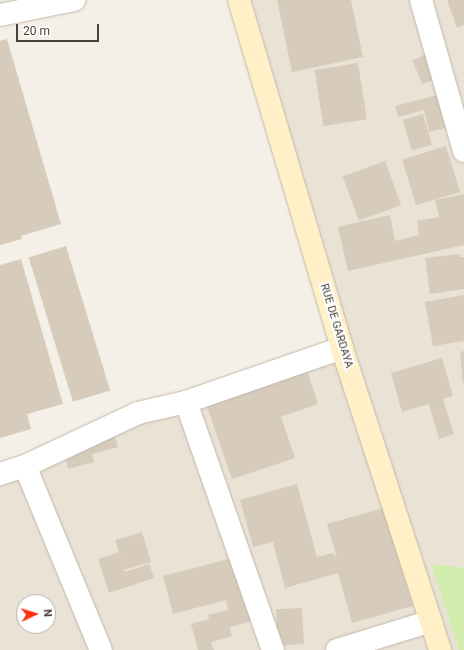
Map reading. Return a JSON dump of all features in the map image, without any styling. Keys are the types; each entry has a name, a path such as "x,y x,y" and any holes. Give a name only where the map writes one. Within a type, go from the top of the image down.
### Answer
{"street":[{"path":"0,15 74,0"},
{"name":"RUE DE GARDAYA","path":"239,0 342,348 440,650"},
{"path":"421,0 464,151"},
{"path":"0,474 25,466 138,413 186,402 342,348"},
{"path":"186,402 273,650"},
{"path":"25,466 101,650"},
{"path":"337,650 431,621"}],"shaded area":[{"path":"232,0 464,0 464,650 0,650 0,474 342,348"}],"green space":[{"path":"431,564 464,568 464,650 459,650"}],"building":[{"path":"277,0 351,0 363,57 292,72"},
{"path":"447,0 464,0 464,25 457,28"},
{"path":"7,39 61,224 21,236 22,239 0,245 0,41"},
{"path":"427,54 437,78 422,84 412,60"},
{"path":"358,63 367,119 323,126 315,70"},
{"path":"441,94 449,127 429,132 424,110 398,117 395,106"},
{"path":"423,114 432,145 412,151 403,120"},
{"path":"446,146 460,192 416,205 402,159"},
{"path":"385,161 401,205 359,221 343,176"},
{"path":"464,194 464,245 348,271 338,227 390,215 395,241 419,235 417,221 439,217 435,200"},
{"path":"66,246 110,390 73,402 29,257"},
{"path":"460,254 460,257 464,257 464,289 430,294 425,258"},
{"path":"21,259 63,404 27,414 31,429 0,438 0,265"},
{"path":"464,295 464,341 433,346 425,302"},
{"path":"464,351 464,383 463,383 460,352"},
{"path":"442,358 453,396 443,399 454,434 439,439 429,404 402,412 391,373"},
{"path":"307,370 318,404 281,417 295,458 232,479 206,404"},
{"path":"114,434 118,447 92,454 94,462 68,469 63,448"},
{"path":"297,484 317,557 333,553 337,558 327,524 383,508 413,606 352,623 338,573 285,588 273,542 253,547 240,500"},
{"path":"142,532 151,562 124,570 115,540"},
{"path":"119,552 125,572 149,564 154,578 109,593 98,559"},
{"path":"236,557 252,621 230,627 232,636 211,642 214,650 198,650 191,624 209,619 208,615 228,610 226,600 173,614 163,576"},
{"path":"302,608 304,644 278,645 276,609"}]}
